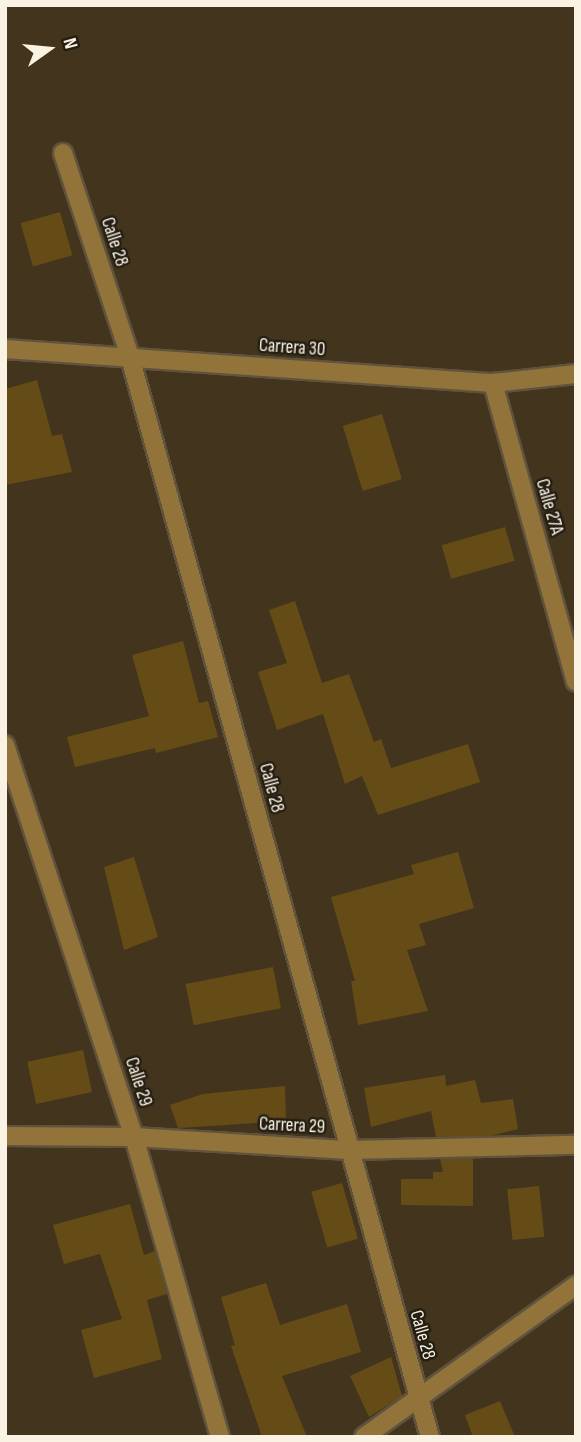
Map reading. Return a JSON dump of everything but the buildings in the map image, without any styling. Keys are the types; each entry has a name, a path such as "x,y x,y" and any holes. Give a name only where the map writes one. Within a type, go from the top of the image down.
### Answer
{"street":[{"name":"Calle 28","path":"63,153 130,357 430,1437"},
{"name":"Carrera 30","path":"5,349 493,383 576,374"},
{"name":"Calle 27A","path":"493,383 576,682"},
{"name":"Calle 29","path":"5,745 134,1138 220,1437"},
{"name":"Carrera 29","path":"5,1136 134,1138 349,1150 576,1145"},
{"path":"364,1437 576,1285"}]}
